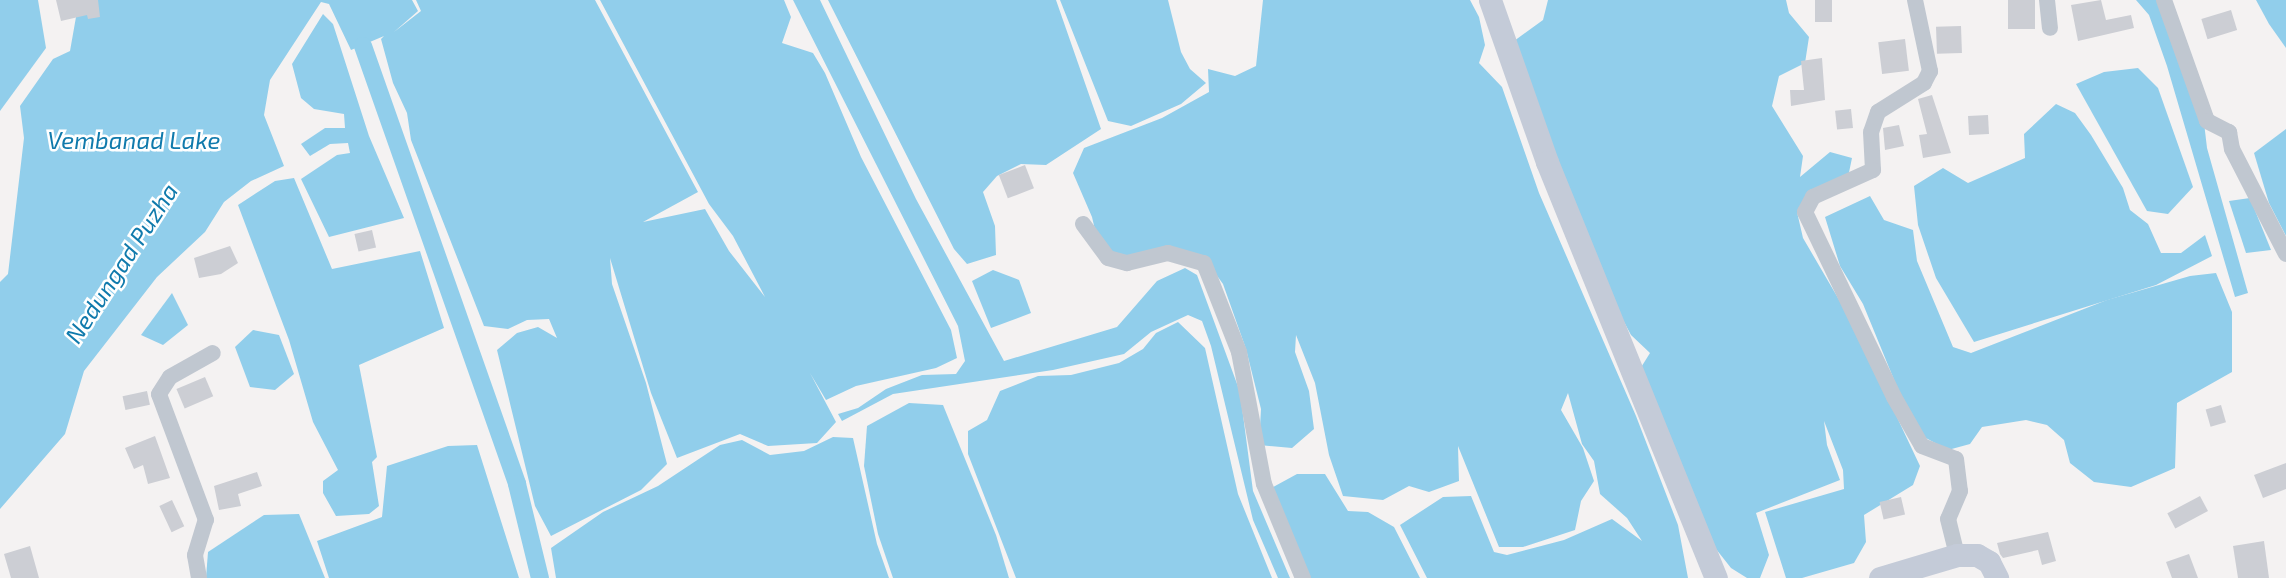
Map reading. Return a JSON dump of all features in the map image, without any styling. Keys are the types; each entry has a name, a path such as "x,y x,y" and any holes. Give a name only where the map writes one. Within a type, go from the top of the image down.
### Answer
{"street":[{"path":"1489,0 1547,162 1716,578"},
{"path":"1915,0 1930,71 1924,83 1878,111 1871,132 1873,170 1812,197 1805,212 1894,397 1922,446 1956,460 1960,491 1948,519 1957,555"},
{"path":"2048,0 2050,28"},
{"path":"2164,0 2207,121 2229,132 2232,149 2286,254"},
{"path":"1083,224 1108,258 1127,262 1168,253 1204,263 1244,374 1264,484 1303,578"},
{"path":"199,578 195,555 206,520 159,394 170,377 213,353"},
{"path":"1880,578 1957,555 1977,555 1989,562 1997,578"}],"water":[{"path":"0,0 38,0 46,48 0,111"},
{"path":"79,0 412,0 418,11 394,32 421,11 416,0 595,0 698,192 643,222 705,209 729,251 765,297 733,236 709,204 600,0 784,0 791,17 782,43 813,53 825,73 861,157 951,330 957,358 936,368 856,386 826,400 810,373 836,422 817,443 768,446 740,434 677,458 651,393 610,258 612,284 646,383 667,464 641,490 551,536 535,506 497,350 517,333 538,327 557,338 549,319 527,320 508,329 484,326 411,140 407,113 393,83 381,39 384,36 351,50 329,4 321,2 270,80 264,115 284,166 251,181 224,202 205,232 157,277 84,371 65,434 0,509 0,282 8,274 24,138 20,106 53,59 70,51"},
{"path":"793,0 820,0 916,199 1004,361 1117,327 1157,281 1185,268 1197,275 1240,392 1253,491 1290,578 1278,578 1253,520 1211,346 1202,321 1188,315 1151,332 1124,354 1053,370 893,394 842,421 838,414 858,408 886,389 922,375 956,374 965,361 958,326"},
{"path":"828,0 1056,0 1101,129 1046,165 1021,164 997,176 983,192 995,226 996,255 967,264 954,249"},
{"path":"1060,0 1168,0 1181,52 1190,69 1206,83 1181,104 1131,126 1108,121"},
{"path":"1263,0 1470,0 1479,17 1485,45 1479,63 1502,87 1539,193 1636,416 1678,525 1688,578 1427,578 1400,525 1443,497 1471,496 1494,552 1507,555 1564,540 1612,519 1642,541 1627,518 1600,494 1594,461 1582,444 1568,393 1561,410 1583,448 1594,481 1581,501 1575,530 1523,547 1499,547 1458,446 1459,481 1429,492 1409,486 1383,500 1343,496 1329,455 1315,383 1296,335 1295,352 1309,391 1314,429 1292,448 1259,445 1261,409 1246,349 1223,284 1210,266 1183,255 1122,270 1100,251 1092,217 1073,173 1084,148 1162,118 1209,92 1208,69 1235,76 1256,66"},
{"path":"1548,0 1786,0 1789,13 1809,37 1805,63 1779,76 1772,106 1803,156 1800,177 1830,152 1852,158 1847,182 1797,212 1803,238 1852,322 1920,466 1913,485 1864,515 1866,542 1854,563 1802,578 1786,578 1765,512 1844,489 1843,470 1824,421 1827,445 1840,480 1756,513 1769,555 1760,578 1747,578 1731,568 1716,549 1640,369 1650,353 1631,335 1615,305 1552,155 1514,41 1543,20"},
{"path":"2136,0 2159,0 2203,114 2207,148 2248,293 2235,297 2167,66 2149,15"},
{"path":"2256,0 2286,0 2286,48 2269,24"},
{"path":"323,14 333,24 369,136 404,218 329,237 301,179 337,155 350,153 348,143 330,144 310,156 301,144 325,128 345,128 344,114 314,109 301,98 292,64"},
{"path":"2138,68 2158,88 2193,187 2168,214 2147,211 2076,84 2104,72"},
{"path":"2056,104 2075,113 2091,135 2123,188 2130,210 2148,224 2161,253 2181,253 2205,235 2212,256 2156,285 1974,342 1936,278 1918,225 1914,186 1943,168 1968,183 2025,158 2024,134"},
{"path":"2286,129 2286,236 2269,203 2254,153"},
{"path":"294,178 332,269 420,251 444,328 359,365 377,457 372,462 379,506 369,514 336,516 323,493 323,481 338,470 313,422 289,340 238,205 275,181"},
{"path":"1870,196 1884,220 1913,230 1917,261 1953,347 1971,353 2107,300 2190,276 2216,273 2232,312 2232,372 2177,403 2175,468 2131,487 2094,482 2070,463 2064,440 2047,425 2026,420 1982,427 1970,444 1948,450 1924,437 1906,409 1863,304 1840,266 1825,217"},
{"path":"2250,198 2271,250 2246,253 2229,201"},
{"path":"993,270 1019,280 1031,313 991,328 972,281"},
{"path":"172,293 188,325 163,345 141,335"},
{"path":"1178,322 1205,348 1238,494 1272,578 1016,578 968,454 968,431 987,420 1000,391 1038,376 1071,375 1119,363 1143,349 1156,333"},
{"path":"253,330 279,335 294,374 275,390 250,387 235,347"},
{"path":"909,403 943,405 996,535 1009,578 893,578 878,534 864,466 867,426"},
{"path":"833,437 853,438 877,544 889,578 556,578 551,548 603,512 658,486 720,445 742,440 770,455 804,451"},
{"path":"477,445 519,578 329,578 317,541 382,517 387,466 448,446"},
{"path":"1297,474 1325,474 1348,511 1368,512 1394,527 1420,578 1301,578 1266,491"},
{"path":"299,514 325,578 206,578 208,552 264,515"}],"building":[{"path":"56,0 98,0 100,17 88,19 87,15 61,21"},
{"path":"1815,0 1832,0 1832,22 1815,22"},
{"path":"2008,0 2035,0 2035,29 2008,29"},
{"path":"2101,0 2106,20 2131,15 2134,28 2078,41 2071,5"},
{"path":"2231,10 2237,30 2207,39 2201,19"},
{"path":"1961,26 1962,53 1937,54 1936,27"},
{"path":"1905,39 1909,71 1882,74 1878,42"},
{"path":"1822,58 1825,100 1791,106 1790,90 1804,90 1801,61"},
{"path":"1932,95 1951,153 1923,158 1919,135 1927,134 1918,99"},
{"path":"1851,109 1853,128 1837,130 1835,111"},
{"path":"1988,115 1989,134 1969,135 1968,116"},
{"path":"1899,125 1904,146 1885,150 1883,128"},
{"path":"1025,165 1034,188 1008,198 999,175"},
{"path":"372,230 376,248 359,252 354,234"},
{"path":"230,246 238,263 221,274 199,278 194,258"},
{"path":"205,377 213,396 185,408 176,389"},
{"path":"147,391 150,405 125,410 123,396"},
{"path":"2221,405 2226,422 2211,427 2206,409"},
{"path":"155,436 170,478 148,484 143,465 134,469 125,448"},
{"path":"2286,463 2286,489 2263,498 2254,475"},
{"path":"257,472 262,486 238,494 241,506 219,510 214,486"},
{"path":"2200,496 2208,511 2175,528 2167,513"},
{"path":"1901,497 1905,515 1884,519 1880,502"},
{"path":"172,500 184,526 172,532 159,506"},
{"path":"2048,532 2056,561 2042,565 2038,550 2003,558 2000,554 1997,543"},
{"path":"2264,541 2269,578 2238,578 2233,546"},
{"path":"30,546 39,578 11,578 4,554"},
{"path":"2189,554 2198,578 2172,578 2166,562"}],"waterway":[{"path":"363,46 517,484 540,578"}],"water label":[{"name":"Vembanad Lake","path":"134,140"},
{"name":"Nedungad Puzha","path":"121,263"}]}
